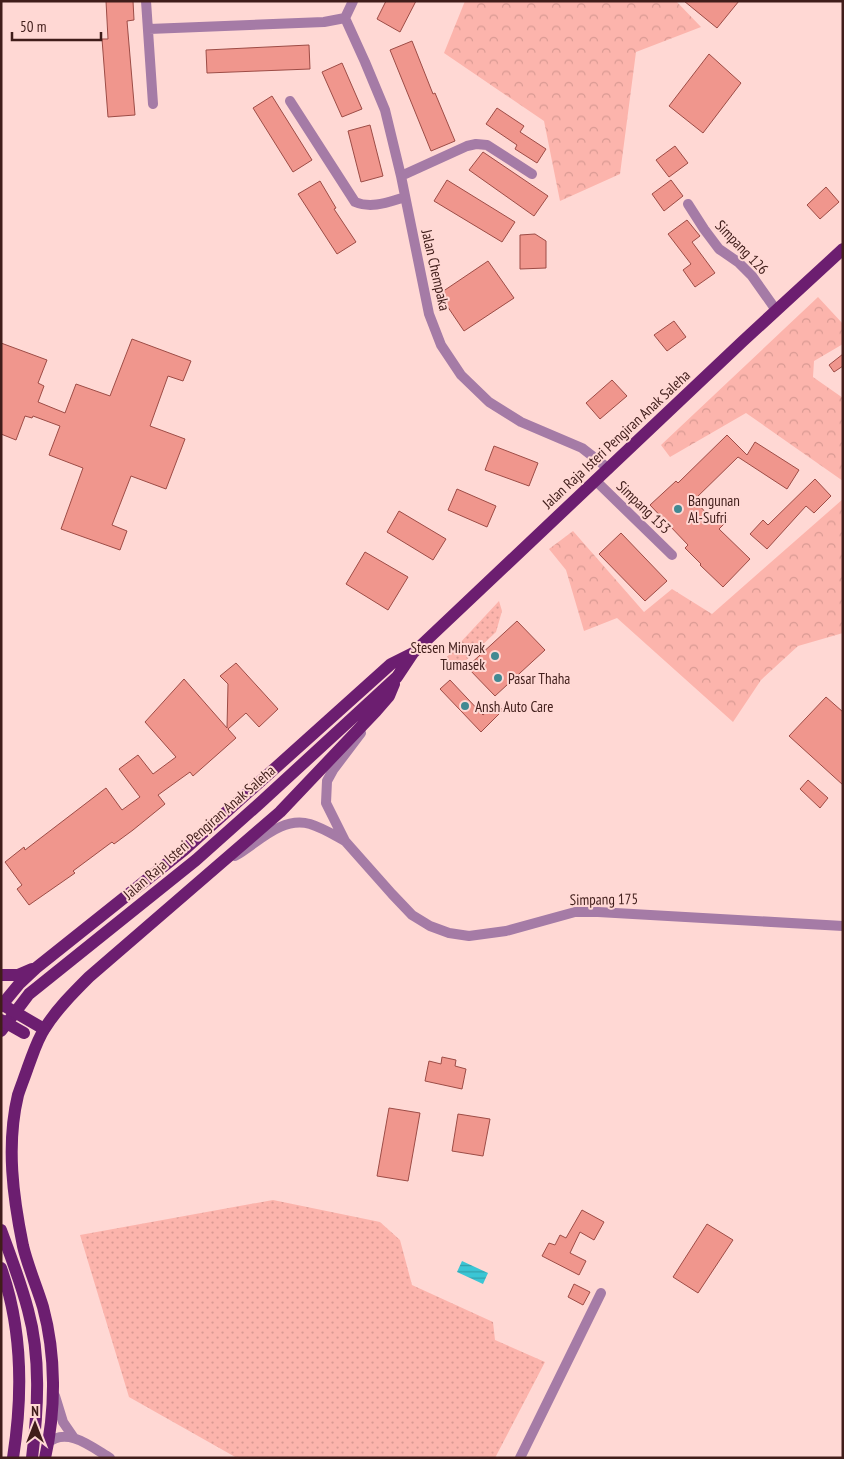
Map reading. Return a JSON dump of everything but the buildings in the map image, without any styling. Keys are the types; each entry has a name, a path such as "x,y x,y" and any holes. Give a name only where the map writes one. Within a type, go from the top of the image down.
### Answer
{"main road":[{"name":"Jalan Raja Isteri Pengiran Anak Saleha","path":"1,1031 30,994 196,860 285,781 397,677 413,652 843,249"},
{"name":"Jalan Raja Isteri Pengiran Anak Saleha","path":"1,1005 36,968 184,850 391,664 413,652"},
{"path":"45,1458 51,1426 53,1386 50,1341 43,1309 24,1248 16,1206 12,1162 13,1128 19,1095 38,1041 44,1029 64,1002 89,976 280,812 389,696 397,677"},
{"path":"1,975 18,975 36,968"},
{"path":"1,1005 44,1029"},
{"path":"1,1020 38,1041"},
{"path":"1,1230 29,1312 34,1343 37,1408 32,1458"},
{"path":"1,1268 8,1287 16,1322 20,1372 19,1413 13,1458"}],"street":[{"path":"146,1 153,104"},
{"path":"149,29 324,22 344,18 353,1"},
{"name":"Jalan Chempaka","path":"344,18 385,110 430,314 441,345 461,375 489,402 522,422 582,448 609,469"},
{"path":"290,101 355,202 364,206 372,206 405,197"},
{"path":"401,176 476,144 487,145 532,174"},
{"name":"Simpang 126","path":"688,204 719,249 738,262 752,276 776,310"},
{"name":"Simpang 153","path":"596,481 672,555"},
{"name":"Simpang 175","path":"376,711 327,781 326,803 345,841 392,894 412,914 430,926 449,933 469,936 506,931 574,912 843,926"},
{"name":"Simpang 175","path":"212,870 245,850 274,829 287,824 298,822 310,824 345,841"},
{"path":"520,1458 601,1293"},
{"path":"53,1386 63,1422 74,1438"},
{"path":"48,1443 58,1437 74,1438 110,1458"}],"green space":[{"path":"465,1 676,1 701,27 636,52 620,174 560,201 544,121 444,53"},
{"path":"818,297 843,324 843,344 814,361 813,377 843,398 843,481 746,413 670,457 661,445"},
{"path":"843,499 843,633 798,646 761,680 733,722 617,618 584,631 566,570 549,549 573,531 644,612 672,589 712,614"},
{"path":"499,601 502,611 496,632 458,668 454,669 445,659"},
{"path":"273,1200 380,1222 400,1240 412,1285 493,1322 495,1340 545,1362 495,1458 237,1458 129,1397 80,1235"}],"water":[{"path":"462,1261 488,1273 483,1284 457,1272"}],"place":[{"name":"Bangunan Al-Sufri","path":"678,509"},
{"name":"Stesen Minyak Tumasek","path":"495,656"},
{"name":"Pasar Thaha","path":"498,678"},
{"name":"Ansh Auto Care","path":"465,706"}]}
